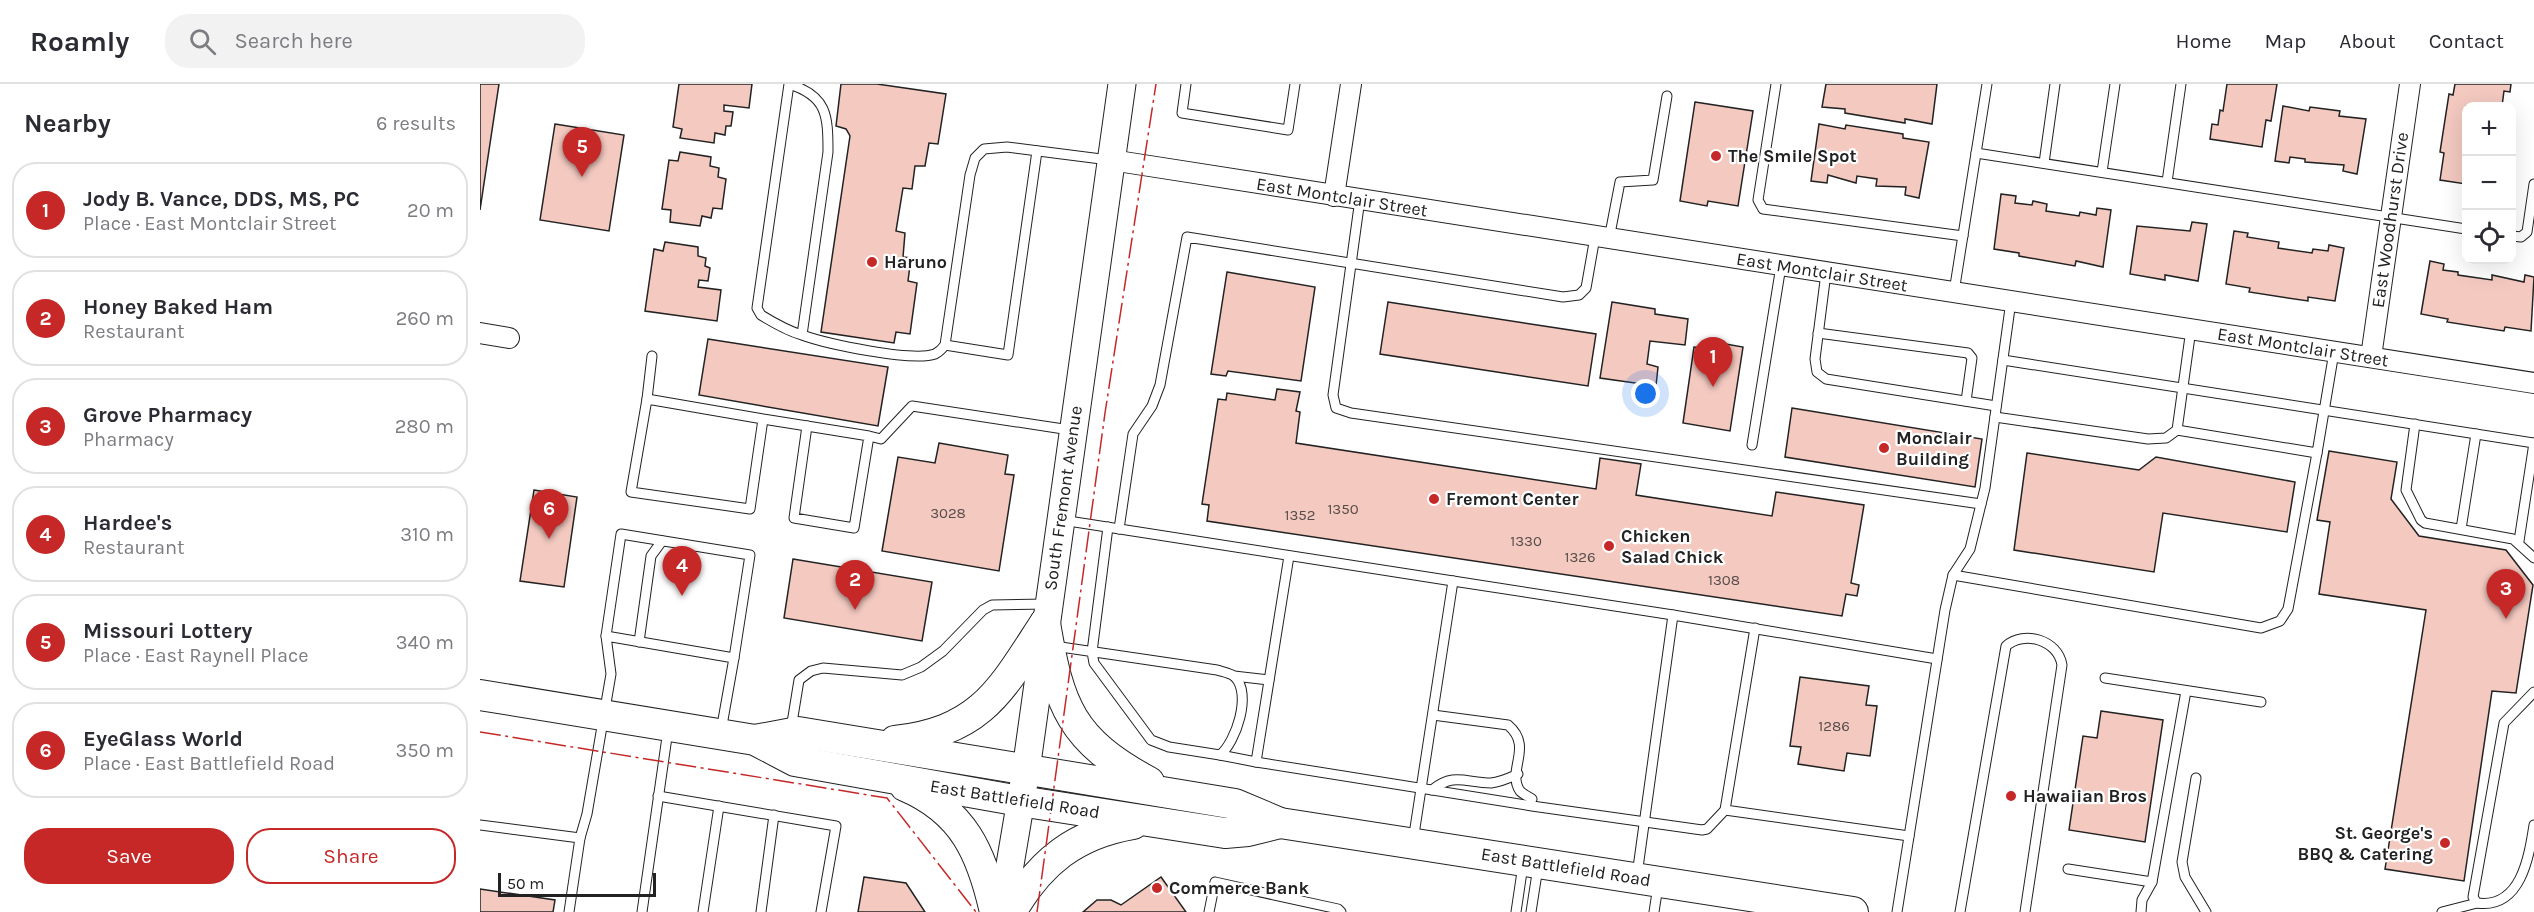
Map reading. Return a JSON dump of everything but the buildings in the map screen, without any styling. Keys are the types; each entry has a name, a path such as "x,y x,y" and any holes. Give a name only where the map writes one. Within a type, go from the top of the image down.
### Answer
{"main road":[{"name":"South Fremont Avenue","path":"1002,912 1026,770 1122,84"},
{"path":"868,744 916,738 942,731 971,717 989,704 1047,624"},
{"path":"1047,624 1058,688 1072,718 1094,745 1114,763 1170,793"},
{"name":"East Battlefield Road","path":"480,695 755,740 795,761 1020,801 1226,833 1248,831 1280,823"},
{"name":"East Battlefield Road","path":"755,740 791,733 868,744 1235,804 1280,823 1647,879 1759,904 1853,912"},
{"path":"883,777 921,793 970,837 983,865 994,912"},
{"path":"1011,912 1036,874 1063,851 1086,837 1114,827 1151,821"}],"street":[{"path":"1334,196 1350,84"},
{"name":"East Woodhurst Drive","path":"2371,357 2409,84"},
{"name":"East Montclair Street","path":"1111,160 2534,384"},
{"path":"480,333 509,338"}],"lane":[{"path":"802,335 828,152 828,124 819,97 806,89 789,84 757,308 761,315 802,335 861,349 911,356 934,354 945,345 970,176 975,158 984,149 1007,147 1111,160"},
{"path":"1186,84 1182,113 1288,130 1295,84"},
{"path":"1776,84 1758,200 1763,209 1963,236"},
{"path":"1954,292 1987,84"},
{"path":"2044,163 2055,84"},
{"path":"2102,172 2115,84"},
{"path":"2167,182 2181,84"},
{"path":"1119,529 1133,434 1152,406 1160,385 1187,237 1563,297 1579,295 1586,288 1620,182 1653,180 1666,96"},
{"path":"945,345 1008,355 1037,151"},
{"path":"1976,153 2462,228"},
{"path":"2516,236 2521,237 2527,232 2534,184"},
{"path":"1360,199 1333,395 1336,408 1351,413 1981,504"},
{"path":"1752,445 1780,266"},
{"path":"1826,273 1816,366 1817,372 1826,379 1966,401 1996,411 2148,439 2166,438 2177,430 2317,453"},
{"path":"1897,912 1937,658 1953,575 1970,549 1981,504 2011,302"},
{"path":"2177,430 2191,329"},
{"path":"1818,333 1968,353 1972,358 1966,401"},
{"path":"1953,575 2261,628 2280,621 2288,609 2334,351"},
{"path":"652,356 631,492 750,509 763,419"},
{"path":"2003,360 2534,443 2519,541"},
{"path":"647,399 881,438 912,406 1072,430"},
{"path":"2415,424 2406,490 2421,520 2519,541 2534,558"},
{"path":"807,426 794,518 854,528 869,436"},
{"path":"2461,530 2476,434"},
{"path":"1060,520 1937,658"},
{"path":"1108,528 1092,652 1094,663 1146,736 1169,747 1432,790 1644,822 1707,829 1725,810 1755,628"},
{"path":"568,912 611,674 606,636 621,534 750,555 721,734"},
{"path":"639,642 651,556 662,541"},
{"path":"1256,762 1289,556"},
{"path":"1413,843 1454,581"},
{"path":"791,733 799,680 811,671 823,668 902,675 921,667 943,651 983,610 992,605 1047,624 1092,652 1269,680"},
{"path":"1654,912 1647,879 1644,822 1673,615"},
{"path":"606,636 734,658"},
{"path":"1960,912 2006,645 2013,639 2022,638 2051,645 2062,665 2025,912"},
{"path":"1220,755 1228,748 1234,736 1242,703 1240,686 1234,676"},
{"path":"2105,678 2261,702"},
{"path":"2141,912 2142,900 2152,882 2186,691"},
{"path":"2476,903 2474,897 2504,723 2534,692"},
{"path":"1433,715 1508,726 1517,733 1520,742 1518,774 1520,791 1533,800"},
{"path":"642,912 668,726"},
{"path":"1432,790 1443,781 1455,779 1490,783 1518,774"},
{"path":"2196,778 2182,862 2185,877 2206,912"},
{"path":"658,796 836,826 821,912"},
{"path":"703,912 719,806"},
{"path":"1725,810 1909,836"},
{"path":"761,912 774,815"},
{"path":"480,825 580,838"},
{"path":"2442,912 2476,903 2486,904 2498,901 2521,881 2528,859 2534,825"},
{"path":"1515,912 1532,861"},
{"path":"1531,912 1532,861"},
{"path":"2068,869 2152,882"},
{"path":"1209,912 1215,882 1338,909 1341,912"}],"power":[{"path":"1037,912 1105,413 1156,84"},
{"path":"480,732 887,798 976,912"}],"place":[{"name":"The Smile Spot","path":"1716,156"},
{"name":"Missouri Lottery","path":"582,177"},
{"name":"Haruno","path":"872,262"},
{"name":"Jody B. Vance, DDS, MS, PC","path":"1713,387"},
{"name":"Monclair Building","path":"1884,448"},
{"name":"Fremont Center","path":"1434,499"},
{"name":"EyeGlass World","path":"549,539"},
{"name":"Chicken Salad Chick","path":"1609,546"},
{"name":"Hardee's","path":"682,596"},
{"name":"Honey Baked Ham","path":"855,610"},
{"name":"Grove Pharmacy","path":"2506,619"},
{"name":"Hawaiian Bros","path":"2011,796"},
{"name":"St. George's BBQ & Catering","path":"2445,843"},
{"name":"Commerce Bank","path":"1157,888"}]}
